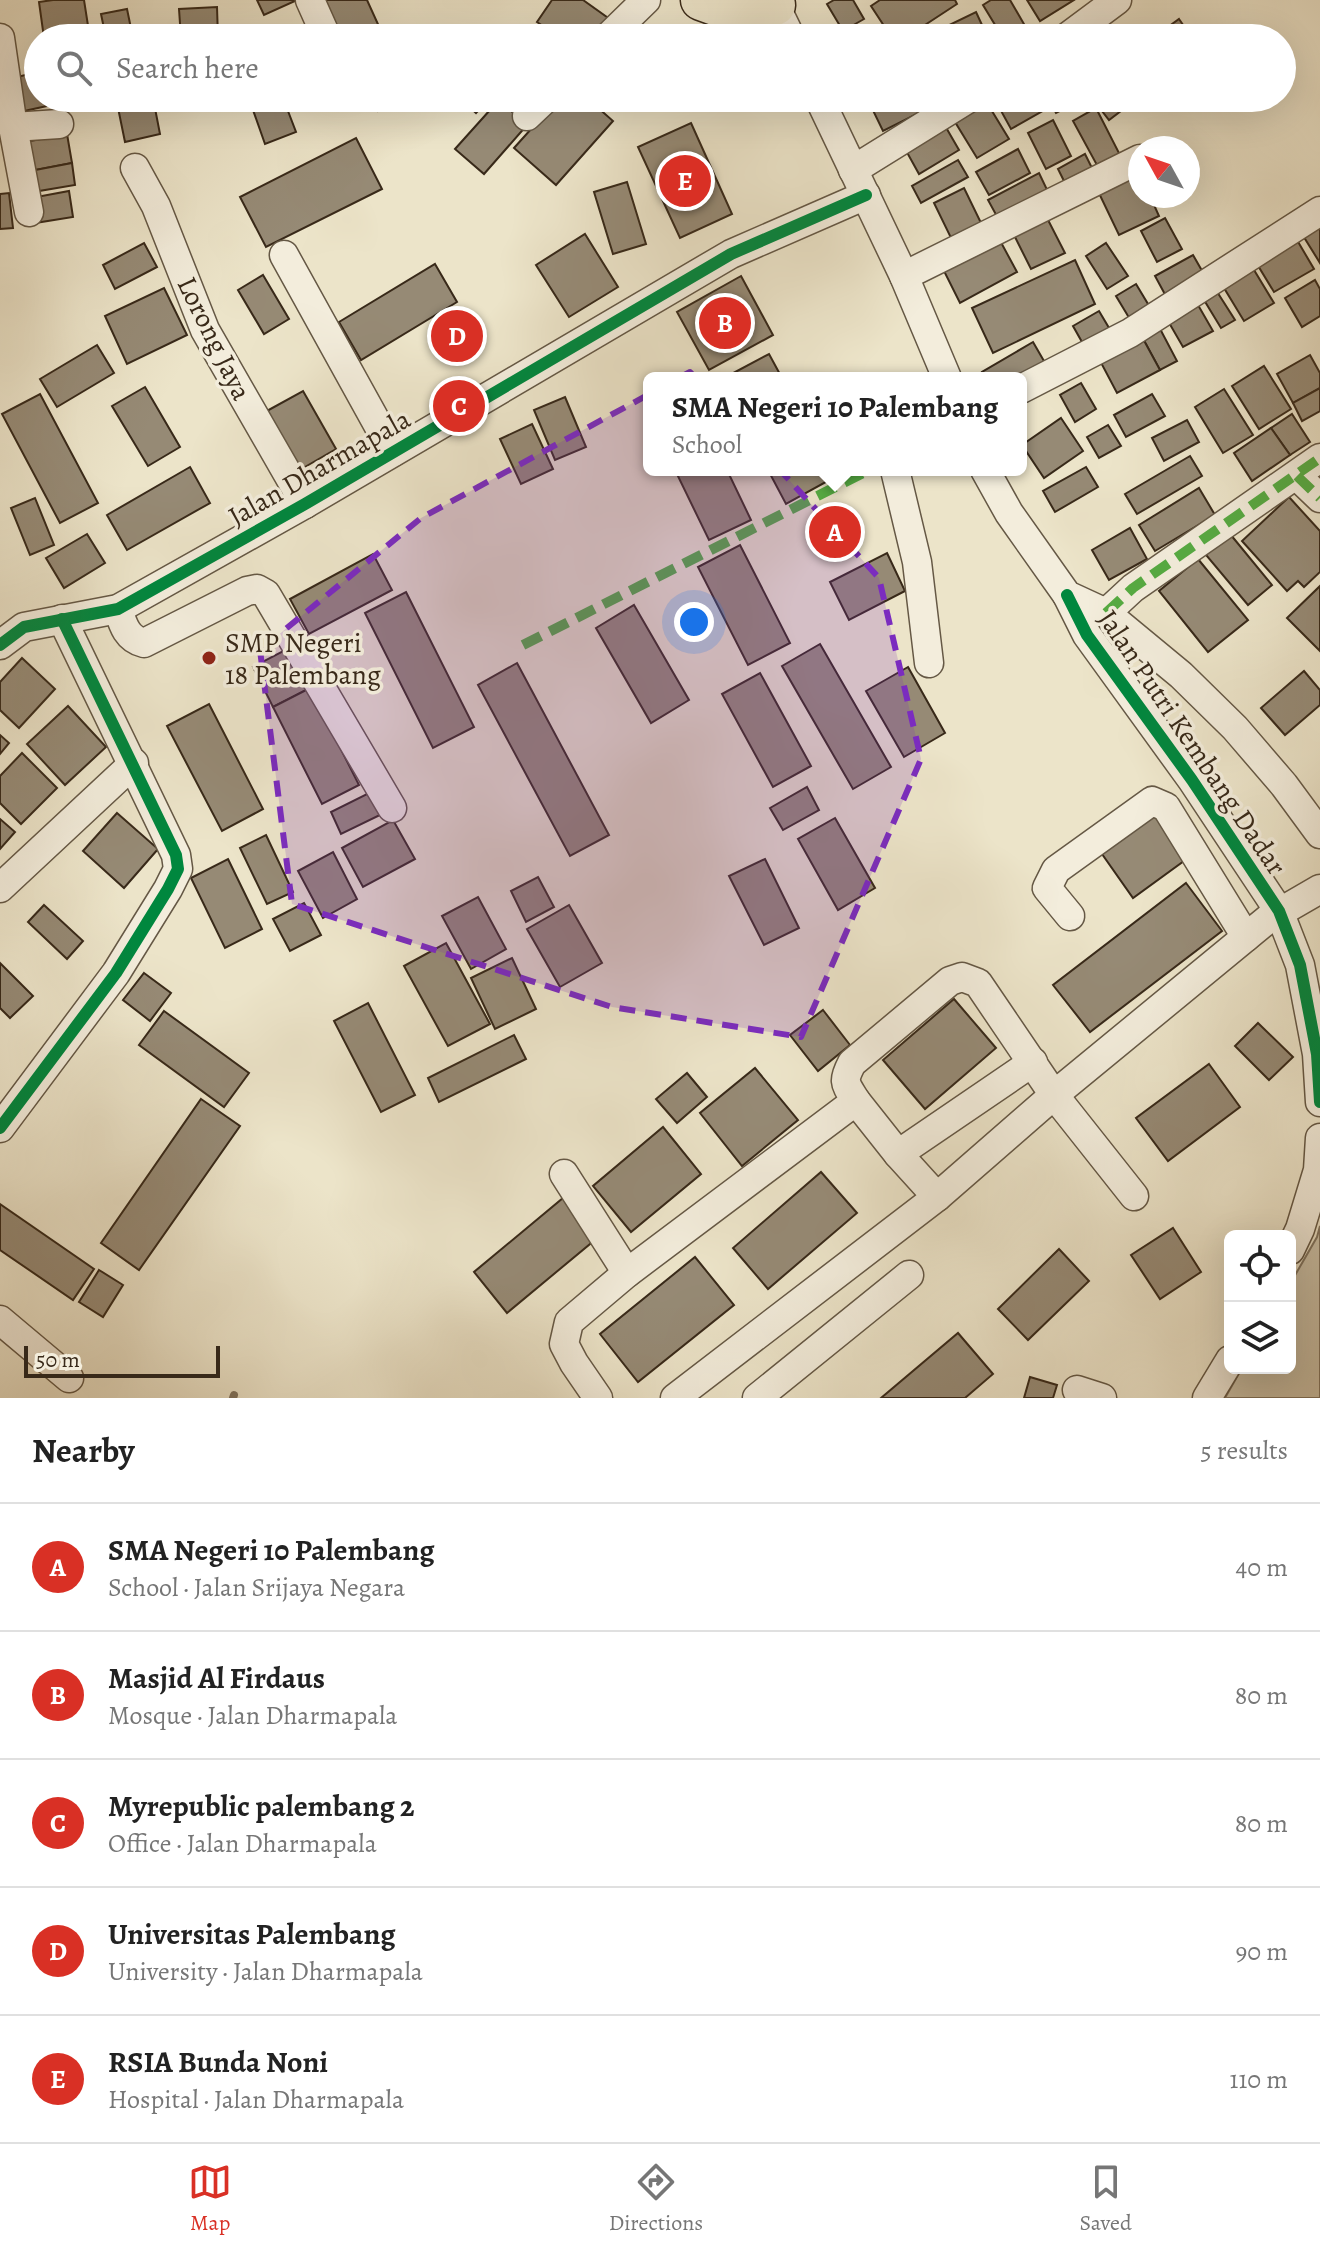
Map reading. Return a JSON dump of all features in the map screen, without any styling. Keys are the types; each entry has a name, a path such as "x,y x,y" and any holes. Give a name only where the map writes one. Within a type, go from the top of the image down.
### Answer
{"highway":[{"path":"701,0 745,16 783,21"}],"street":[{"path":"310,0 321,24"},
{"path":"621,24 646,0"},
{"path":"1085,24 1117,0"},
{"path":"0,38 29,212"},
{"path":"826,112 904,276 935,372"},
{"path":"853,170 946,112"},
{"path":"13,127 59,124"},
{"path":"904,276 1128,165"},
{"name":"Lorong Jaya","path":"135,168 156,206 205,330 305,504"},
{"name":"Jalan Dharmapala","path":"0,645 24,627 118,609 305,504 731,254 866,195"},
{"path":"1027,386 1130,333 1320,211"},
{"path":"284,255 393,452"},
{"path":"1106,613 1133,588 1320,458"},
{"path":"896,476 917,562 929,663"},
{"name":"Jalan Putri Kembang Dadar","path":"988,476 1009,513 1067,595 1087,635 1192,780 1279,911 1300,965 1317,1054 1320,1102"},
{"path":"1297,476 1320,498"},
{"path":"118,609 130,637 144,643 247,591 257,589 266,594 392,808"},
{"path":"1067,595 1106,613 1181,675 1235,728 1284,785 1320,834"},
{"path":"0,1128 116,973 178,869 176,855 134,763 62,619"},
{"path":"0,888 134,763"},
{"path":"1070,916 1047,888 1056,870 1152,801 1166,807 1246,937"},
{"path":"679,1397 937,1197 1054,1095 1246,937 1279,911 1320,889"},
{"path":"937,1197 856,1101 845,1083 845,1077 852,1063 950,981 962,977 978,983 1054,1095 1134,1196"},
{"path":"898,1154 1033,1062"},
{"path":"598,1398 564,1344 569,1322 627,1273 856,1101"},
{"path":"1296,1237 1318,1170 1320,1138"},
{"path":"564,1174 627,1273"},
{"path":"757,1398 909,1275"},
{"path":"0,1320 69,1378"},
{"path":"1207,1398 1224,1370"}],"highlighted area":[{"path":"690,372 879,578 921,759 801,1037 612,1007 292,904 260,650 421,518"}],"shaded area":[{"path":"1320,1226 1320,1398 1225,1398 1239,1374 1296,1374 1296,1274"}],"building":[{"path":"84,0 88,24 42,24 39,2"},
{"path":"257,0 297,0 264,15"},
{"path":"322,0 367,0 378,24 333,24"},
{"path":"552,0 583,0 611,20 608,24 537,22"},
{"path":"834,0 853,0 864,19 855,24 839,24 827,4"},
{"path":"880,0 955,0 957,4 926,24 883,24 871,6"},
{"path":"991,0 1010,0 1024,24 995,24 983,5"},
{"path":"1027,0 1074,0 1040,21"},
{"path":"217,7 218,24 180,24 179,9"},
{"path":"127,9 130,24 103,24 101,14"},
{"path":"976,12 982,24 951,24"},
{"path":"24,75 24,111 17,77"},
{"path":"119,112 156,112 160,134 125,142"},
{"path":"254,112 288,112 296,132 265,144"},
{"path":"488,112 512,112 527,125 484,174 455,149"},
{"path":"546,112 603,112 613,121 556,185 514,148"},
{"path":"874,112 921,112 883,131"},
{"path":"960,112 993,112 1009,139 977,158 952,117"},
{"path":"1002,112 1041,112 1011,129"},
{"path":"1089,112 1098,112 1120,155 1098,167 1073,121"},
{"path":"1103,112 1120,112 1109,120"},
{"path":"1053,120 1071,156 1046,169 1028,133"},
{"path":"691,123 732,214 680,238 638,147"},
{"path":"944,124 959,150 919,174 904,147"},
{"path":"67,134 72,163 30,171 25,142"},
{"path":"356,138 382,189 266,247 240,197"},
{"path":"1018,149 1030,173 989,195 976,172"},
{"path":"1085,154 1094,172 1067,187 1058,169"},
{"path":"958,160 968,177 921,203 912,186"},
{"path":"72,163 75,185 33,192 30,171"},
{"path":"1039,173 1050,196 1000,222 988,200"},
{"path":"1128,178 1128,208 1155,208 1159,216 1119,235 1097,189"},
{"path":"627,182 646,244 613,254 594,192"},
{"path":"964,188 983,227 953,242 934,203"},
{"path":"69,191 73,217 35,223 31,198"},
{"path":"9,193 13,228 0,229 0,194"},
{"path":"1046,216 1065,253 1031,269 1013,233"},
{"path":"1165,218 1182,249 1157,262 1141,231"},
{"path":"1320,223 1320,263 1302,234"},
{"path":"585,234 618,287 569,317 536,265"},
{"path":"997,235 1017,272 960,303 941,265"},
{"path":"1297,240 1314,269 1274,292 1257,264"},
{"path":"144,243 157,267 115,289 103,265"},
{"path":"1106,243 1128,276 1107,289 1086,256"},
{"path":"1193,255 1205,276 1167,298 1155,276"},
{"path":"1075,260 1095,304 993,353 972,308"},
{"path":"435,264 457,302 361,360 339,322"},
{"path":"1251,265 1274,303 1244,321 1221,283"},
{"path":"263,275 289,319 264,334 238,290"},
{"path":"741,276 773,335 709,370 677,312"},
{"path":"1315,280 1320,289 1320,316 1302,327 1285,298"},
{"path":"1136,284 1151,309 1131,321 1116,296"},
{"path":"1214,287 1235,320 1221,328 1201,295"},
{"path":"164,288 187,335 127,364 105,316"},
{"path":"1198,305 1213,331 1183,347 1168,321"},
{"path":"1099,311 1112,333 1086,349 1073,326"},
{"path":"1158,325 1177,361 1160,370 1141,335"},
{"path":"1141,335 1160,370 1117,393 1098,357"},
{"path":"1033,342 1048,368 1027,376 1027,372 982,372"},
{"path":"97,345 114,373 57,407 40,379"},
{"path":"769,354 779,372 735,372"},
{"path":"1310,355 1320,373 1320,388 1293,403 1277,374"},
{"path":"1264,366 1291,409 1259,429 1232,386"},
{"path":"1081,383 1096,409 1075,422 1060,395"},
{"path":"145,387 180,447 148,466 112,406"},
{"path":"1320,388 1320,411 1302,421 1293,403"},
{"path":"1224,389 1253,435 1223,453 1195,407"},
{"path":"303,391 336,449 298,471 265,412"},
{"path":"40,394 98,503 60,523 2,414"},
{"path":"1152,394 1165,416 1126,437 1114,415"},
{"path":"565,397 586,447 555,460 534,410"},
{"path":"1292,414 1310,442 1290,455 1271,428"},
{"path":"1061,418 1083,451 1044,478 1027,452 1027,442"},
{"path":"1187,420 1199,442 1164,461 1152,438"},
{"path":"532,424 553,469 521,484 500,439"},
{"path":"1108,425 1121,446 1099,458 1087,437"},
{"path":"1271,428 1290,455 1252,481 1234,453"},
{"path":"1190,456 1202,476 1137,514 1125,494"},
{"path":"190,467 210,503 127,550 107,515"},
{"path":"1086,467 1098,487 1055,512 1043,491"},
{"path":"678,476 730,476 751,520 709,540"},
{"path":"771,476 837,476 786,504"},
{"path":"1199,488 1215,515 1155,551 1139,525"},
{"path":"1289,497 1320,531 1320,572 1304,587 1298,581 1287,591 1242,541"},
{"path":"35,498 54,545 30,555 11,508"},
{"path":"1130,528 1147,559 1109,580 1092,550"},
{"path":"1226,529 1272,585 1248,605 1201,549"},
{"path":"87,534 105,563 64,588 46,558"},
{"path":"740,545 790,643 748,665 698,567"},
{"path":"887,553 905,591 849,620 830,582"},
{"path":"373,554 392,590 309,634 290,599"},
{"path":"1198,559 1248,620 1208,652 1159,591"},
{"path":"1320,586 1320,651 1287,618"},
{"path":"406,592 474,727 433,748 365,613"},
{"path":"634,605 689,700 651,723 596,628"},
{"path":"820,644 891,767 853,789 782,666"},
{"path":"289,648 310,688 273,707 253,667"},
{"path":"22,658 55,689 19,728 0,710 0,682"},
{"path":"517,663 609,835 570,856 478,685"},
{"path":"908,667 945,733 904,757 866,691"},
{"path":"1304,671 1320,690 1320,705 1285,735 1261,708"},
{"path":"760,673 811,766 773,787 722,694"},
{"path":"310,688 359,785 322,804 273,707"},
{"path":"209,704 263,809 222,831 167,726"},
{"path":"68,706 106,747 65,785 27,744"},
{"path":"0,735 9,743 0,754"},
{"path":"22,753 57,788 21,824 0,803 0,776"},
{"path":"807,787 819,810 783,830 770,808"},
{"path":"371,792 382,814 341,834 331,812"},
{"path":"117,813 158,849 124,888 83,851"},
{"path":"1156,815 1188,858 1133,898 1102,854"},
{"path":"835,818 875,888 838,910 798,839"},
{"path":"0,819 15,832 0,849"},
{"path":"393,820 415,859 363,887 342,848"},
{"path":"266,835 293,892 267,904 240,848"},
{"path":"333,852 357,899 323,918 298,871"},
{"path":"228,859 262,929 225,948 191,878"},
{"path":"765,859 799,928 764,945 729,876"},
{"path":"538,877 554,907 526,922 511,891"},
{"path":"1186,883 1222,931 1090,1032 1053,985"},
{"path":"478,897 506,949 471,969 442,916"},
{"path":"304,903 321,935 290,951 273,919"},
{"path":"44,905 83,941 67,959 28,922"},
{"path":"569,905 602,963 560,987 527,929"},
{"path":"446,943 490,1024 448,1046 404,966"},
{"path":"512,958 536,1009 495,1029 471,978"},
{"path":"0,963 33,996 10,1018 0,1008"},
{"path":"144,973 171,993 150,1021 123,1000"},
{"path":"954,999 996,1048 925,1109 883,1060"},
{"path":"368,1003 415,1095 381,1112 334,1021"},
{"path":"823,1010 850,1045 818,1071 790,1035"},
{"path":"164,1011 249,1073 224,1107 139,1045"},
{"path":"1258,1023 1293,1057 1269,1080 1235,1046"},
{"path":"514,1035 526,1059 439,1102 428,1078"},
{"path":"1209,1064 1240,1107 1168,1161 1136,1118"},
{"path":"755,1068 798,1120 742,1166 700,1113"},
{"path":"687,1073 707,1097 677,1123 656,1099"},
{"path":"201,1099 240,1126 139,1270 101,1243"},
{"path":"663,1127 701,1174 631,1232 593,1186"},
{"path":"821,1172 857,1213 768,1289 733,1248"},
{"path":"563,1198 596,1239 507,1313 474,1272"},
{"path":"0,1204 94,1269 73,1300 0,1250"},
{"path":"1173,1228 1201,1272 1160,1299 1131,1255"},
{"path":"1059,1249 1089,1281 1028,1340 998,1309"},
{"path":"695,1257 734,1305 638,1382 600,1334"},
{"path":"99,1270 123,1285 103,1317 79,1302"},
{"path":"958,1333 993,1374 965,1398 881,1398"},
{"path":"1030,1377 1057,1385 1053,1398 1024,1398"}],"marked path":[{"path":"1106,613 1133,588 1320,458"},
{"path":"523,645 857,476"},
{"path":"1297,476 1320,498"}],"cycle path":[{"path":"0,645 24,627 118,609 305,504 731,254 866,195"},
{"path":"1067,595 1087,635 1192,780 1279,911 1300,965 1317,1054 1320,1102"},
{"path":"0,1128 116,973 178,869 176,855 62,619"}],"place":[{"name":"RSIA Bunda Noni","path":"685,181"},
{"name":"Masjid Al Firdaus","path":"725,323"},
{"name":"Universitas Palembang","path":"457,336"},
{"name":"Myrepublic palembang 2","path":"459,406"},
{"name":"SMA Negeri 10 Palembang","path":"835,532"},
{"name":"SMP Negeri 18 Palembang","path":"209,658"}]}
